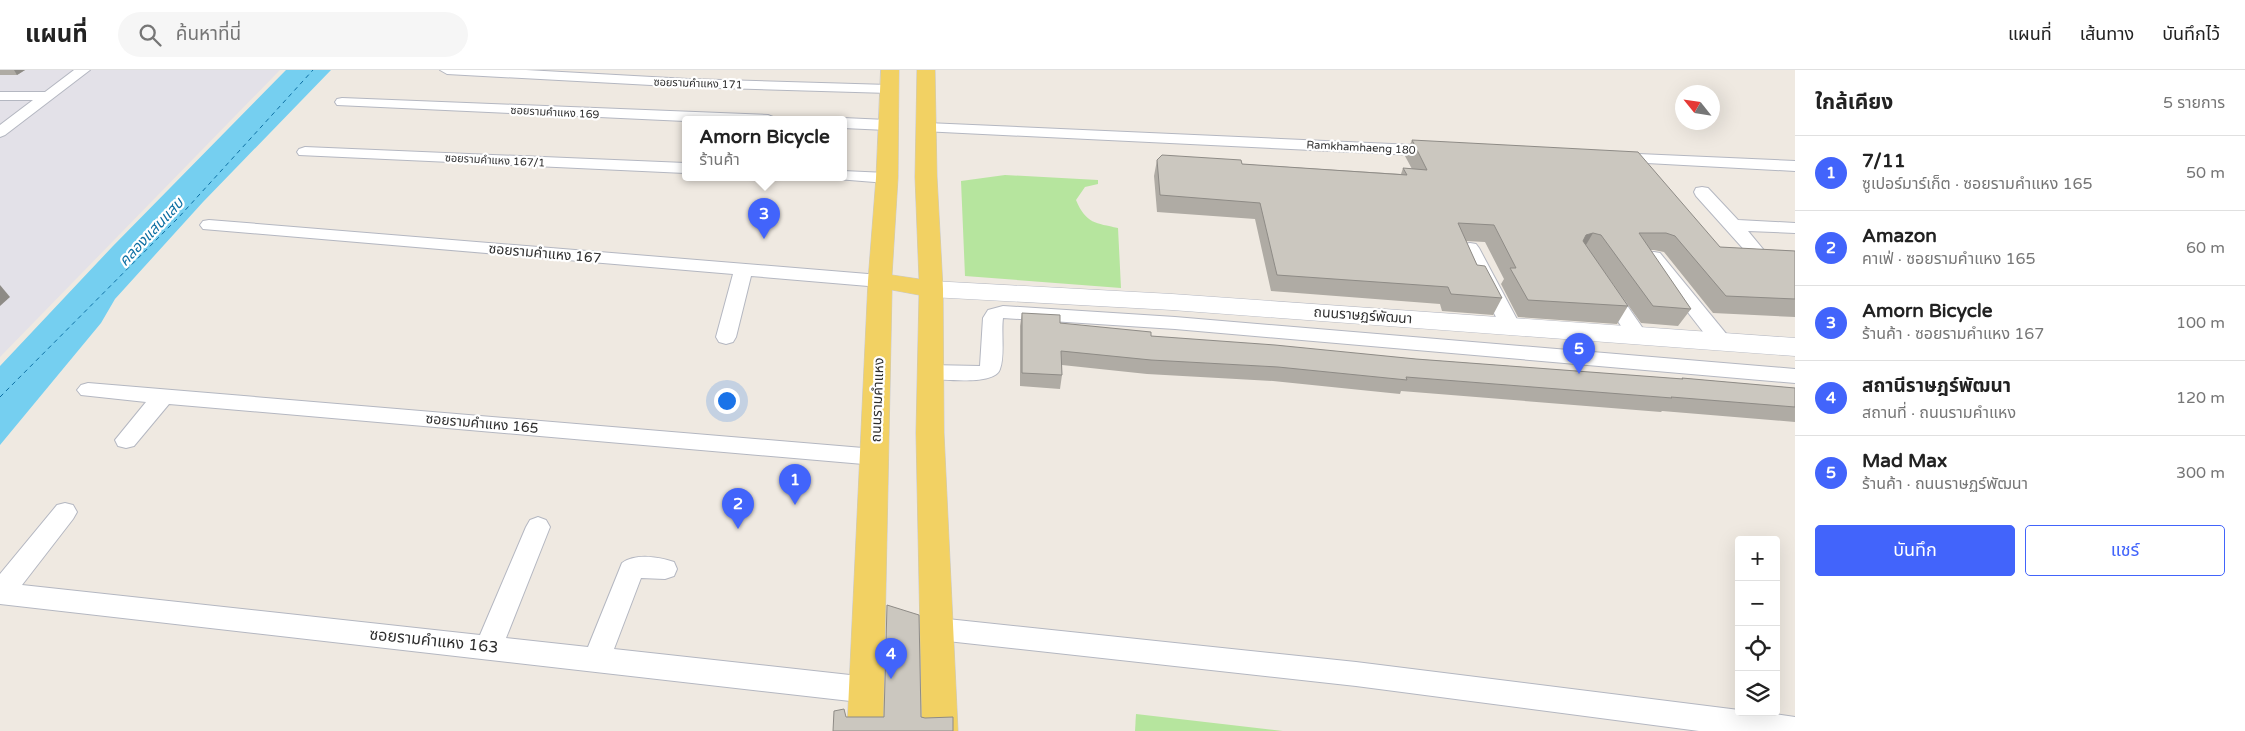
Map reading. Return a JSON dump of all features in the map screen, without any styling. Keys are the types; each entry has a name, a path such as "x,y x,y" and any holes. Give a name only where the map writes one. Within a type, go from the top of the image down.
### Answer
{"main road":[{"path":"926,70 931,289 929,372 932,524 938,629 940,731"},
{"name":"ถนนรามคำแหง","path":"865,731 868,690 880,281 888,178 889,79"},
{"path":"880,281 931,289"}],"street":[{"path":"0,132 83,70"},
{"name":"ซอยรามคำแหง 171","path":"447,70 688,83 889,79"},
{"path":"0,96 47,96"},
{"name":"ซอยรามคำแหง 169","path":"342,102 682,116"},
{"path":"847,122 888,125"},
{"name":"Ramkhamhaeng 180","path":"926,128 1449,151"},
{"name":"ซอยรามคำแหง 167/1","path":"306,152 682,168"},
{"path":"1599,158 1795,166"},
{"path":"847,176 888,178"},
{"path":"1702,192 1763,260"},
{"name":"ซอยรามคำแหง 167","path":"209,225 880,281"},
{"path":"1733,225 1795,228"},
{"path":"1470,248 1510,326"},
{"path":"1654,258 1721,341"},
{"path":"726,337 744,269"},
{"path":"1600,280 1637,335"},
{"name":"ถนนราษฏร์พัฒนา","path":"931,289 1174,313 1510,326 1795,346"},
{"path":"929,372 978,373 986,372 990,369 993,318 995,314 1003,312 1174,313 1795,376"},
{"name":"ซอยรามคำแหง 165","path":"88,390 875,457"},
{"path":"126,440 164,396"},
{"path":"0,593 66,512"},
{"path":"489,646 538,527"},
{"path":"598,658 631,570 635,567 665,569"},
{"name":"ซอยรามคำแหง 163","path":"0,593 598,658 868,690"},
{"path":"938,629 1356,674 1795,730"}],"shaded area":[{"path":"0,70 280,70 0,357"}],"green space":[{"path":"1005,175 1098,180 1098,184 1085,187 1076,200 1084,214 1092,221 1118,228 1121,288 965,276 961,181"},
{"path":"1136,714 1283,731 1135,731"}],"water":[{"name":"คลองแสนแสบ","path":"286,70 331,70 203,202 115,299 101,323 0,445 0,366 113,246"}],"building":[{"path":"1412,140 1638,152 1720,247 1795,251 1795,299 1726,296 1675,236 1666,233 1639,233 1691,309 1653,306 1601,235 1593,233 1586,235 1583,241 1628,306 1528,300 1510,268 1516,268 1494,225 1458,223 1477,265 1485,266 1502,298 1451,294 1448,287 1277,275 1260,203 1160,195 1157,160 1162,155 1241,160 1242,164 1407,175 1403,168 1427,170"},
{"path":"1022,313 1060,315 1060,323 1151,332 1151,336 1275,345 1416,359 1795,388 1795,407 1406,377 1407,380 1278,367 1151,360 1061,351 1062,375 1022,373"},
{"path":"887,605 919,615 921,717 953,717 953,731 833,731 834,711 844,709 846,717 884,717"}],"ferry route":[{"path":"0,397 179,217 313,70"}],"place":[{"name":"Amorn Bicycle","path":"764,239"},
{"name":"Mad Max","path":"1579,374"},
{"name":"7/11","path":"795,505"},
{"name":"Amazon","path":"738,529"},
{"name":"สถานีราษฎร์พัฒนา","path":"891,679"}]}
